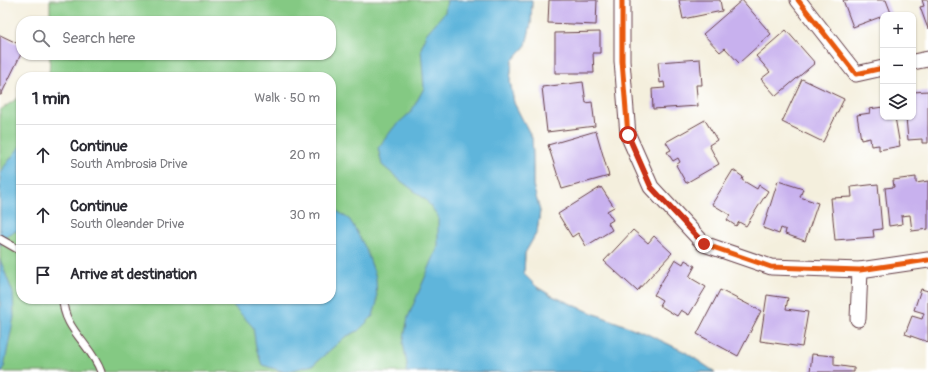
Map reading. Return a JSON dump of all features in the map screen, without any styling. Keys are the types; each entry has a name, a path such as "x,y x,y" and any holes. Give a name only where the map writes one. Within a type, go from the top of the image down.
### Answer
{"street":[{"path":"622,0 622,61 628,135 651,187 704,244 771,267 860,270 928,260"},
{"path":"798,0 856,74 880,69"},
{"path":"916,61 928,59"},
{"path":"858,319 860,270"}],"lane":[{"path":"3,240 16,247"},
{"path":"63,304 63,308 74,332 99,364 101,372"}],"green space":[{"path":"50,0 532,0 531,23 526,45 512,61 510,81 514,103 532,138 533,186 540,211 537,232 525,253 524,274 537,287 550,295 645,333 685,352 715,372 0,372 0,110 16,99 16,304 336,304 336,72 49,72 50,60 336,60 336,16 50,16"}],"water":[{"path":"447,0 532,0 531,23 526,45 512,61 510,81 514,103 532,138 533,186 540,211 537,232 525,253 524,274 537,287 550,295 645,333 685,352 715,372 406,372 407,364 403,343 408,317 438,247 438,216 425,199 382,165 378,148 394,127 411,112 424,88 421,49 426,34 445,12"},
{"path":"16,151 16,231 7,235 0,246 0,176 4,167"},
{"path":"336,211 350,220 365,247 376,277 377,302 373,316 358,331 345,337 313,365 285,372 262,365 256,348 253,327 232,304 336,304"},
{"path":"0,259 13,293 14,317 3,372 0,372"}],"building":[{"path":"549,0 597,0 596,25 548,23"},
{"path":"679,0 720,0 722,11 683,19"},
{"path":"742,0 771,34 739,63 725,48 720,52 703,34"},
{"path":"843,0 886,0 891,12 880,12 880,17 853,27"},
{"path":"922,0 928,0 928,29 920,7 924,6"},
{"path":"786,30 815,63 776,96 761,79 770,72 756,56"},
{"path":"600,32 600,53 593,53 594,73 555,73 555,33"},
{"path":"0,35 16,43 16,60 18,60 0,95"},
{"path":"700,59 702,85 696,85 698,106 653,109 652,89 665,88 664,82 660,83 658,62"},
{"path":"802,79 844,99 823,142 782,122"},
{"path":"583,82 586,103 592,102 595,126 547,132 542,87"},
{"path":"928,91 928,143 922,143 922,139 908,140 906,120 916,120 916,92"},
{"path":"880,107 880,120 896,120 900,146 879,150 879,145 871,146 870,138 861,140 857,115 870,113 869,109"},
{"path":"705,120 717,140 709,145 719,164 686,183 676,165 680,162 678,158 673,161 667,152 671,150 666,142"},
{"path":"596,131 609,176 562,189 548,145"},
{"path":"733,170 743,177 742,180 757,189 759,185 768,191 746,226 739,222 736,226 727,220 730,215 712,204"},
{"path":"916,177 916,183 928,181 928,229 912,231 910,215 901,216 902,224 889,226 885,188 894,187 893,180"},
{"path":"778,181 803,189 800,197 818,203 805,241 785,234 786,230 781,228 779,234 763,228"},
{"path":"878,184 882,229 873,230 874,237 835,240 831,198 852,197 851,187"},
{"path":"601,187 614,207 607,211 613,220 608,223 612,230 586,246 578,233 572,237 558,214"},
{"path":"633,230 648,243 654,236 672,253 637,291 604,261"},
{"path":"675,259 683,264 685,260 695,266 689,277 706,287 689,315 681,310 677,316 659,305 662,300 654,295"},
{"path":"921,289 928,291 928,342 905,334 912,316 922,319 924,313 914,310"},
{"path":"720,290 761,311 738,356 697,334"},
{"path":"767,295 788,298 786,309 808,312 802,347 760,341"},
{"path":"812,354 834,356 834,365 854,368 854,372 810,372"}],"cycle path":[{"path":"622,0 622,61 628,135 651,187 704,244 771,267 860,270 928,260"},
{"path":"798,0 856,74 880,69"}],"route":[{"path":"628,135 651,187 704,244"}]}
